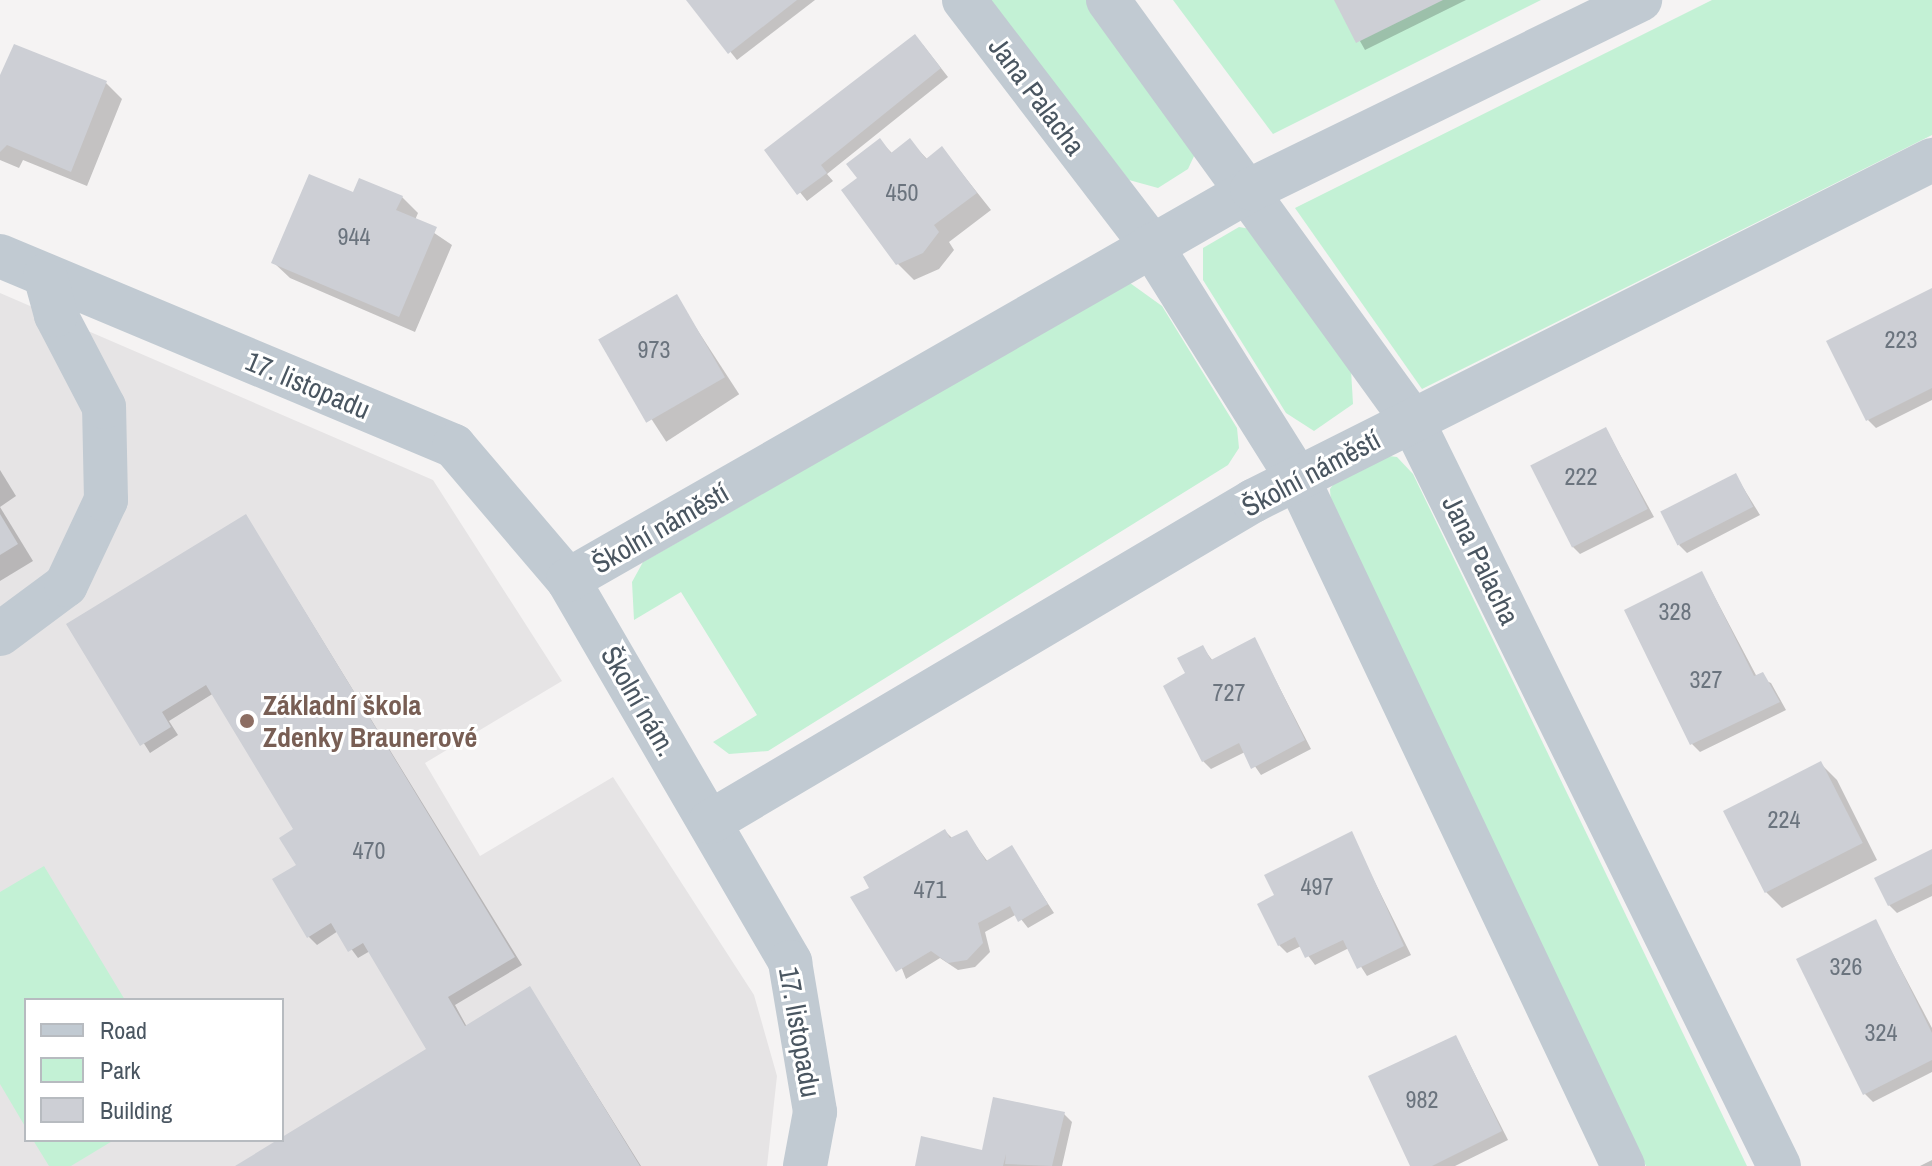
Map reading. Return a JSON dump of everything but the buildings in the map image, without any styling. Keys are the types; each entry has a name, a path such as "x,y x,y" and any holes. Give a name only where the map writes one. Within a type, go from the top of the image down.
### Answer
{"street":[{"name":"Jana Palacha","path":"964,0 1151,245 1298,479 1623,1166"},
{"name":"Jana Palacha","path":"1108,0 1252,189 1412,420 1779,1166"},
{"name":"Školní náměstí","path":"568,580 1252,189 1640,0"},
{"name":"Školní náměstí","path":"710,822 1298,479 1932,160"},
{"name":"17. listopadu","path":"0,256 454,446 568,580"},
{"path":"0,634 66,585 106,500 104,407 56,315 45,275"},
{"name":"Školní nám.","path":"568,580 710,822"},
{"name":"17. listopadu","path":"710,822 790,962 815,1112 805,1166"}],"shaded area":[{"name":"Základní škola Zdenky Braunerové","path":"0,293 433,480 562,681 425,763 480,856 613,777 754,995 777,1076 767,1166 0,1166"}],"green space":[{"path":"988,0 1095,0 1195,154 1188,169 1158,188 1129,180"},
{"path":"1173,0 1541,0 1273,134"},
{"path":"1712,0 1932,0 1932,135 1422,389 1295,208"},
{"path":"1239,227 1263,231 1351,370 1353,404 1314,431 1286,413 1203,280 1203,248"},
{"path":"1130,283 1162,306 1237,428 1239,448 1228,465 768,751 729,754 713,742 757,715 681,592 634,620 632,582 643,562"},
{"path":"1372,454 1397,457 1413,474 1747,1166 1646,1166 1332,518 1330,489 1343,470"},
{"path":"44,866 124,998 24,998 24,1125 0,1084 0,892"},
{"path":"34,1142 111,1142 71,1166 49,1166"}],"place":[{"name":"Základní škola Zdenky Braunerové","path":"247,721"}]}
